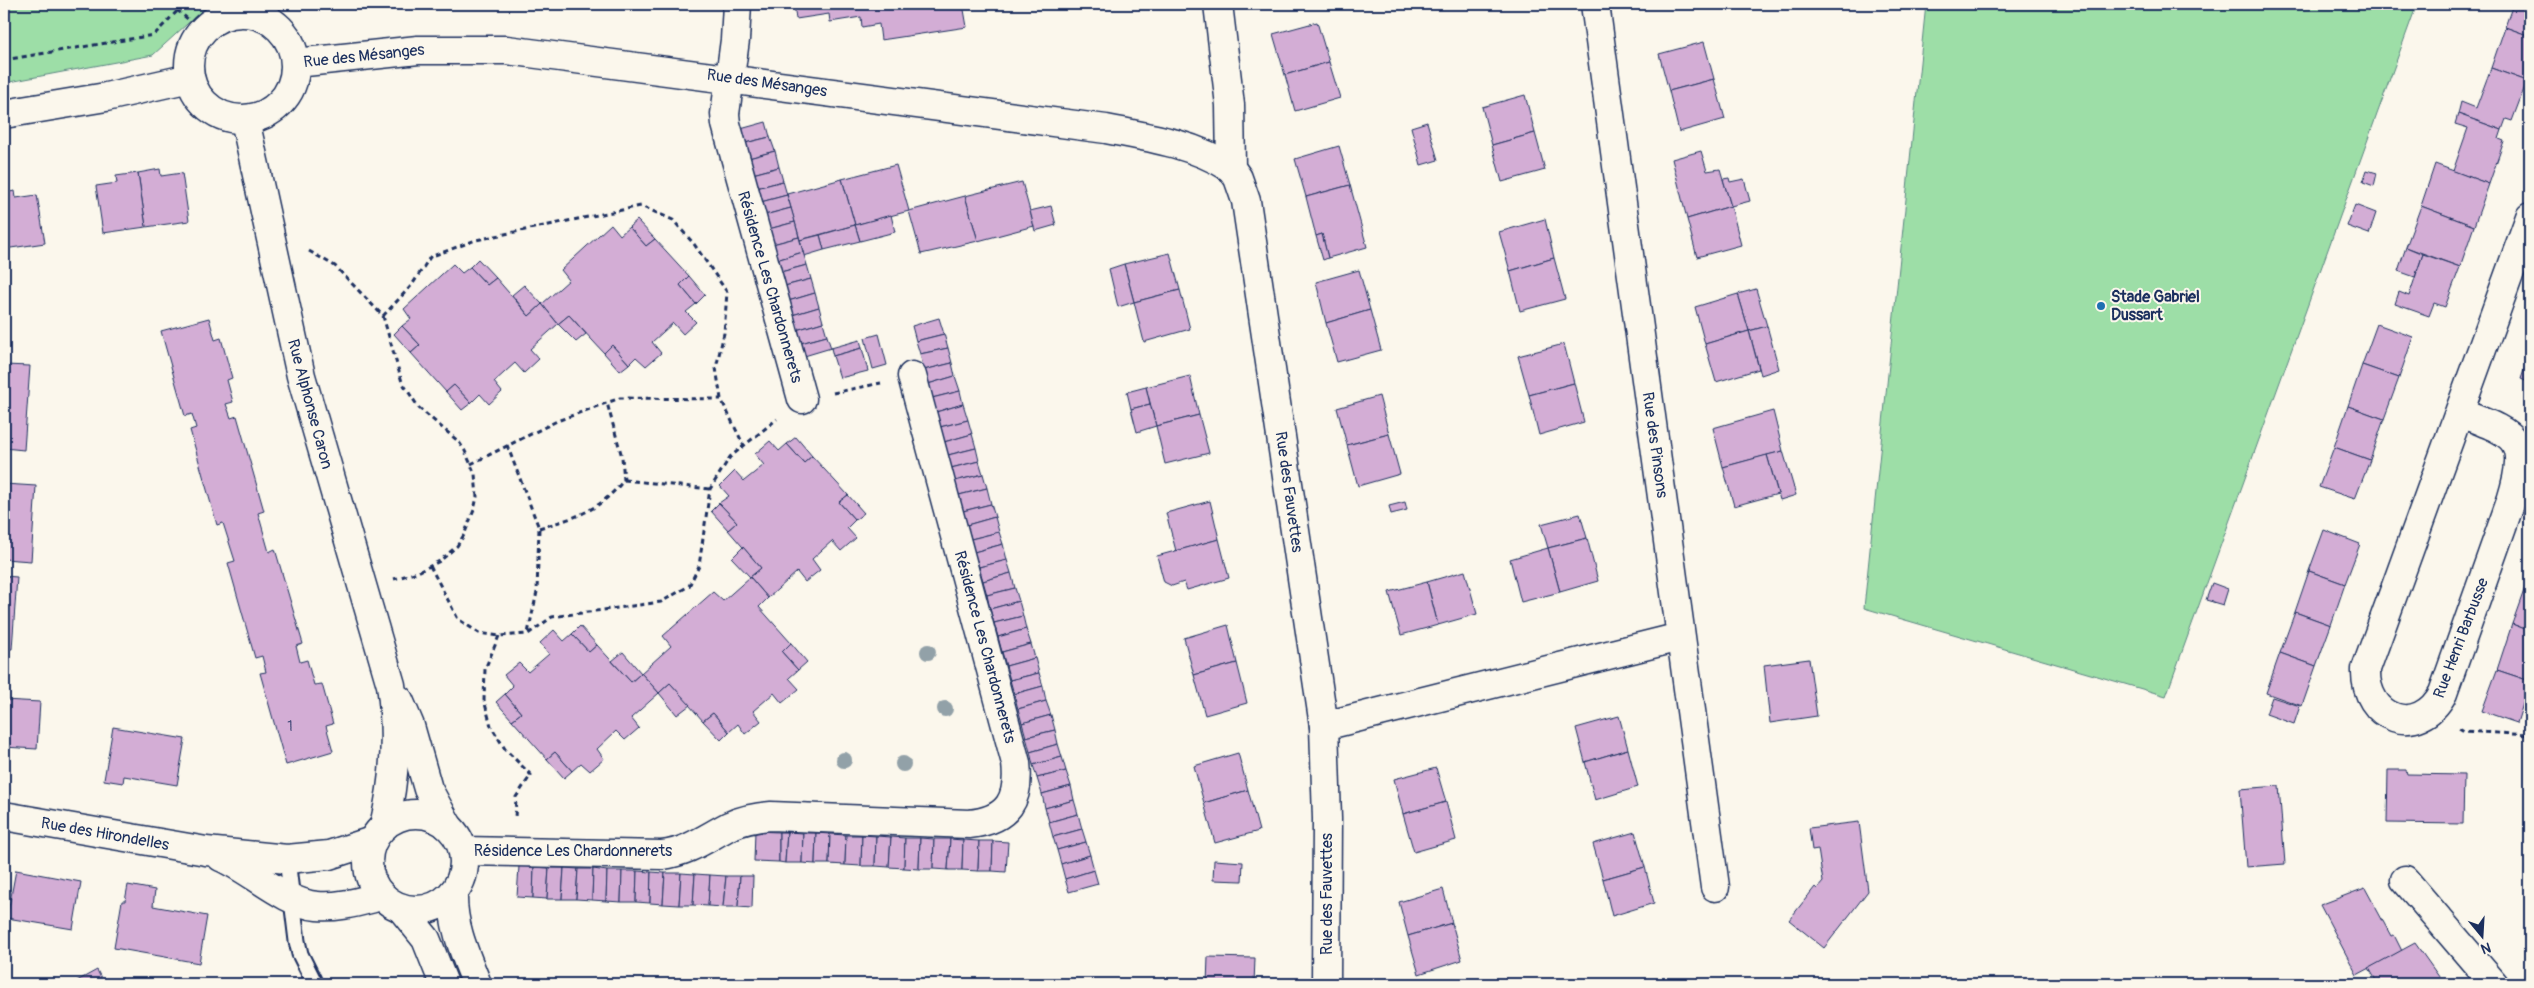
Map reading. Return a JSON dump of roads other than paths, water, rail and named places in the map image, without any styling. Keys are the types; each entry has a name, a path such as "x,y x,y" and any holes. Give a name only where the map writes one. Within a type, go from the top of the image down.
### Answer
{"street":[{"name":"Résidence Les Chardonnerets","path":"737,4 736,28 725,114 729,136 802,399"},
{"name":"Rue des Fauvettes","path":"1218,4 1230,105 1231,168 1238,178 1246,201 1324,726 1327,819 1326,984"},
{"name":"Rue des Pinsons","path":"1595,4 1715,887"},
{"path":"257,9 284,32 292,47 296,63 291,88 282,102 262,116 245,120 221,115 207,106 196,93 190,78 190,53 202,31 223,17 257,9"},
{"name":"Rue des Mésanges","path":"296,63 418,50 490,48 730,78 1121,132 1192,149 1231,168"},
{"path":"4,114 106,97 190,78"},
{"name":"Rue Alphonse Caron","path":"245,120 303,385 391,685 410,726 428,789 448,826"},
{"name":"Rue Henri Barbusse","path":"2460,413 2501,428 2509,434 2516,443 2518,471 2511,501 2443,693 2431,710 2413,718 2401,719 2382,712 2370,698 2366,669 2530,217"},
{"name":"Résidence Les Chardonnerets","path":"463,851 662,855 690,848 730,825 758,817 969,824 991,818 1009,806 1018,786 1016,762 912,376"},
{"path":"1324,726 1680,637"},
{"name":"Rue Alphonse Caron","path":"378,834 394,776 394,710 391,685"},
{"path":"391,902 415,910 429,908 446,900 453,893 462,876 463,851 457,837 448,826 435,818 416,814 396,818 378,834 368,856 368,870 375,889 391,902 426,938 444,984"},
{"name":"Rue des Hirondelles","path":"4,816 206,851 287,859 329,855 378,834"},
{"name":"Rue des Hirondelles","path":"206,851 239,866 291,897 319,906 391,902"},
{"path":"2405,880 2494,984"},
{"path":"453,893 456,928 477,984"}],"lane":[{"path":"287,859 300,954 316,984"}],"place":[{"name":"Stade Gabriel Dussart","path":"2101,306"}]}
